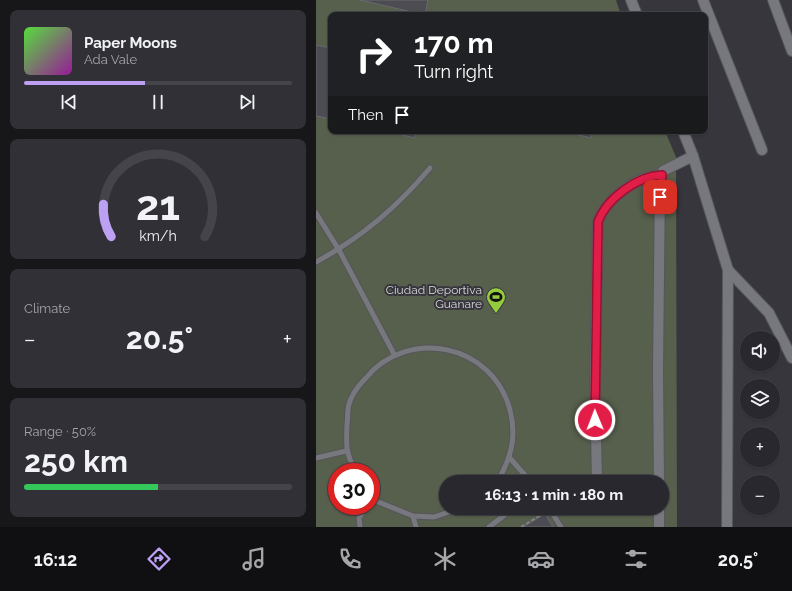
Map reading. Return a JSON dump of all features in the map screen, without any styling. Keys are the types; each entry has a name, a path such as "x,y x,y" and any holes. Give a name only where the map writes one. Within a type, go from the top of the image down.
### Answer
{"street":[{"path":"630,0 635,12"},
{"path":"703,0 708,12"},
{"path":"773,0 792,51"},
{"path":"708,13 762,150"},
{"path":"684,134 693,156 728,270 727,527"},
{"path":"659,475 659,250 662,175 663,171 693,156"},
{"path":"597,475 595,389 598,222 603,212 632,183 645,177 662,175"},
{"path":"728,270 769,313 792,358"},
{"path":"659,515 659,527"}],"lane":[{"path":"316,262 339,250 369,229 393,208 430,168"},
{"path":"316,213 339,250 394,354"},
{"path":"351,463 346,451 349,405 356,390 374,367 394,354 425,347 454,350 476,361 494,378 507,399 513,423 512,447 506,468 502,475"},
{"path":"316,458 346,451"},
{"path":"509,457 525,475"},
{"path":"380,503 413,516 434,517 440,515"},
{"path":"360,527 359,518 361,515"},
{"path":"489,527 505,515"},
{"path":"554,515 561,527"},
{"path":"413,516 416,527"}],"path":[{"path":"521,527 540,515"}],"green space":[{"name":"Ciudad Deportiva Guanare","path":"316,0 616,0 620,12 328,12 328,134 666,134 676,157 677,527 316,527"}],"building":[{"path":"360,0 428,0 426,12 412,12"},
{"path":"316,45 328,47 328,118 316,116"},
{"path":"398,134 416,134 415,138"},
{"path":"574,134 592,134 591,138"},
{"path":"546,515 553,527 523,527"}],"place":[{"name":"Ciudad Deportiva Guanare","path":"496,314"}],"route":[{"path":"595,420 598,222 607,207 626,188 632,183 645,177 662,175 660,180 660,197"}]}
